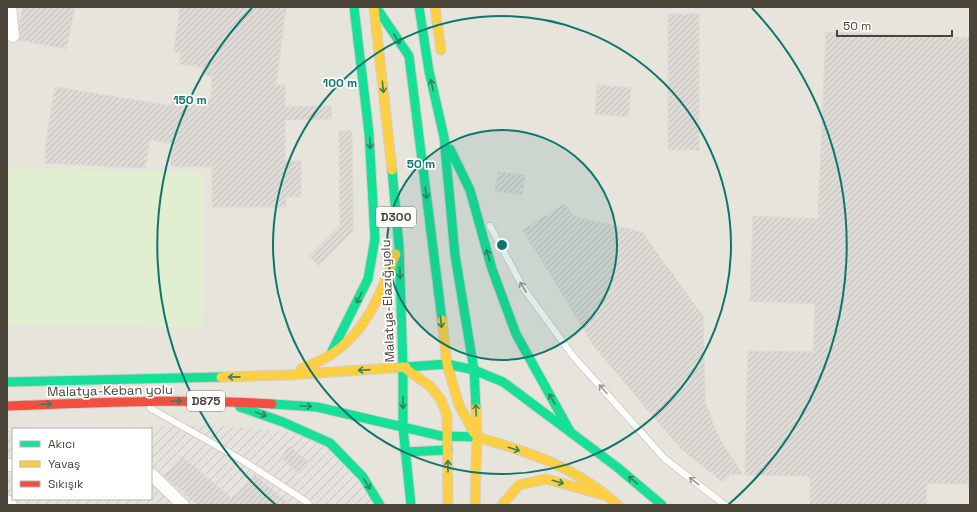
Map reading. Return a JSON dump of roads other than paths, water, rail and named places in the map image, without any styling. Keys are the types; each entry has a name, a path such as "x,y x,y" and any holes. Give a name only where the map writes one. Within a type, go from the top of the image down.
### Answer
{"main road":[{"path":"329,356 368,279 375,239 369,133 354,7"},
{"path":"375,7 409,56 447,364 459,405 477,437"},
{"name":"Malatya-Elazığ yolu","path":"375,7 399,246 403,367 403,428"},
{"path":"419,7 429,71 444,137 470,190 492,269 516,334 571,433"},
{"path":"435,7 441,54"},
{"path":"442,90 444,137 464,346 474,370 477,437 475,505"},
{"path":"289,375 329,356 351,338 368,318 381,291 399,246"},
{"path":"445,348 464,346"},
{"name":"Malatya-Keban yolu","path":"7,382 289,375 447,364 474,370 503,382 617,467 662,505"},
{"path":"403,367 430,386 441,400 447,415 448,505"},
{"name":"Malatya-Keban yolu","path":"7,406 136,401 224,402 317,407 403,428 448,436 477,437 540,457 575,472 618,505"},
{"path":"224,402 283,422 330,443 363,477 380,505"},
{"name":"D300","path":"403,428 411,505"},
{"path":"405,452 448,450"},
{"path":"502,505 518,485 546,478 607,496"}],"street":[{"path":"10,7 13,36"},
{"path":"152,475 183,505"},
{"path":"7,501 11,505"}],"lane":[{"path":"470,190 485,217"},
{"path":"488,223 524,289 574,356 665,459 725,505"},
{"path":"136,401 242,460 309,505"}]}
